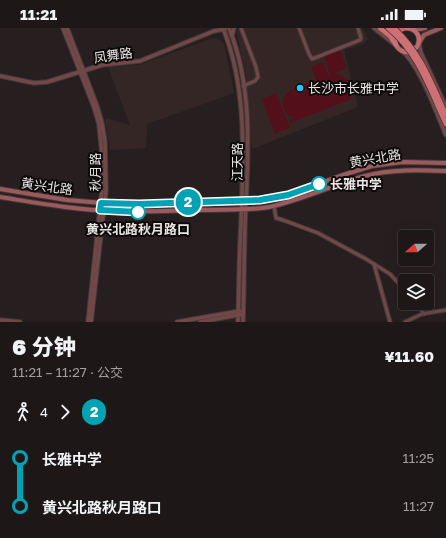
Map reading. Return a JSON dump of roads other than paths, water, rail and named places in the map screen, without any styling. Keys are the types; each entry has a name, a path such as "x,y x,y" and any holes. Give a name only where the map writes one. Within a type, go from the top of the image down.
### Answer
{"highway":[{"path":"380,28 390,36 398,47"},
{"path":"388,28 402,41 416,59 446,124"},
{"path":"394,28 406,40 418,56 446,115"}],"main road":[{"path":"409,28 417,33 419,43"},
{"path":"425,28 420,30 409,28 402,29 398,33 396,39 398,47 406,52 413,50 424,35 441,28"},
{"name":"黄兴北路","path":"0,189 67,200 103,203 133,204 244,201 288,195 372,166 402,162 446,163"},
{"name":"黄兴北路","path":"0,197 70,208 138,212 244,209 274,205 305,198 358,178 374,174 406,170 446,171"}],"street":[{"name":"秋月路","path":"63,28 97,106 102,123 106,163 103,203 88,322"},
{"name":"秋月路","path":"67,28 82,71"},
{"name":"凤舞路","path":"0,76 26,82 41,83 111,63 140,61 226,28"},
{"name":"江天路","path":"226,28 233,40 239,61 243,86 247,135 244,201"},
{"name":"江天路","path":"226,28 235,71 240,106 244,201 243,322"},
{"path":"233,40 232,32 234,28"},
{"path":"241,28 258,77 255,81 243,86"},
{"path":"299,28 312,59 360,40 361,38 358,28"},
{"path":"374,28 409,58 418,73 446,135"},
{"path":"209,34 215,32 221,34 226,37 229,43"},
{"path":"419,43 421,53 446,107"},
{"path":"274,205 276,218 318,233 374,264 390,274 398,283"},
{"name":"江天路","path":"238,322 244,209"},
{"name":"秋月路","path":"91,322 102,210"},
{"path":"374,264 390,322"},
{"path":"421,310 424,314"},
{"path":"405,322 424,314 446,310"},
{"path":"200,322 243,312"},
{"path":"177,322 238,313"},
{"path":"0,320 20,322"}],"place":[{"name":"长沙市长雅中学","path":"300,88"},
{"name":"长雅中学","path":"319,184"},
{"name":"黄兴北路秋月路口","path":"138,212"}]}
